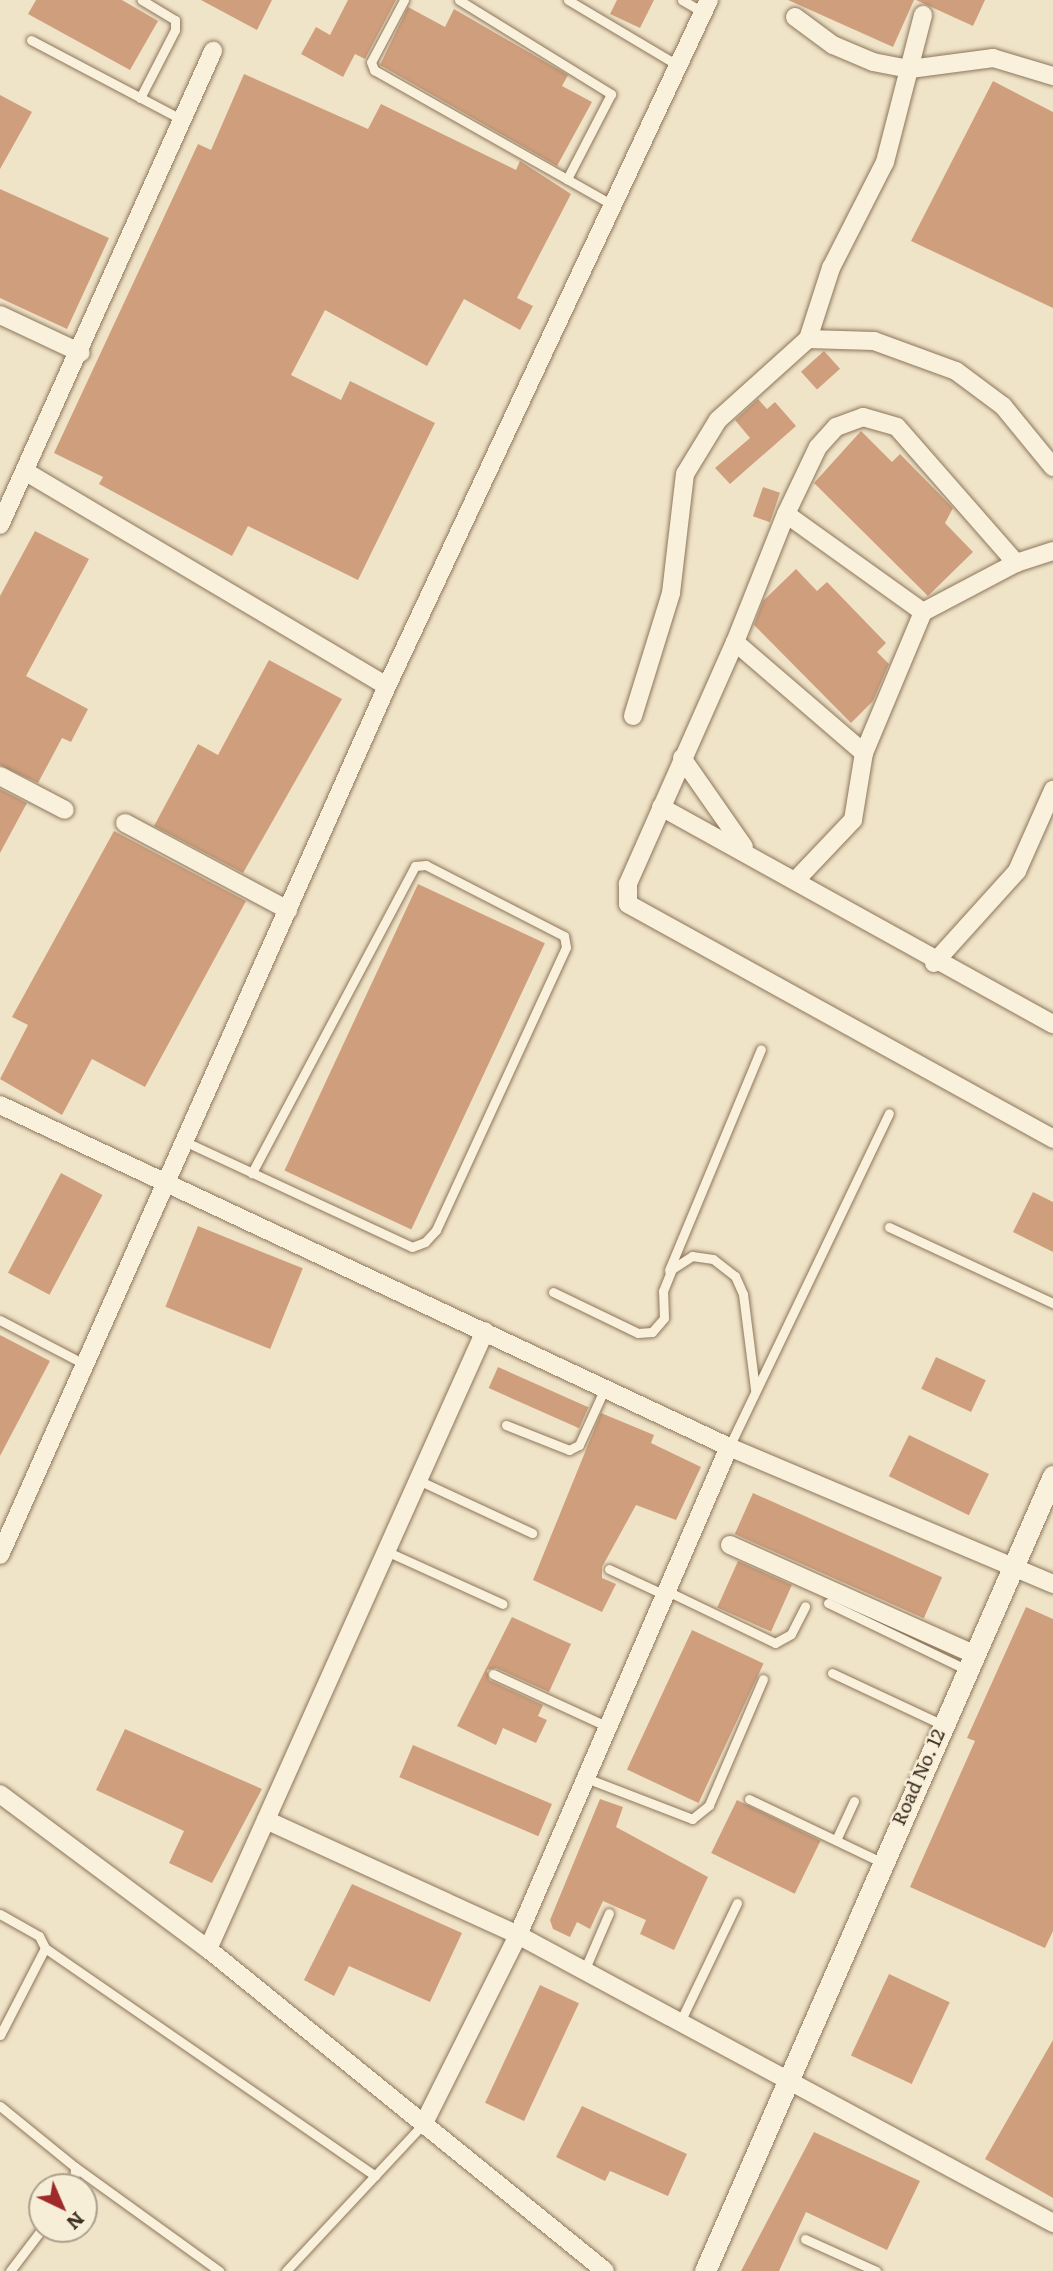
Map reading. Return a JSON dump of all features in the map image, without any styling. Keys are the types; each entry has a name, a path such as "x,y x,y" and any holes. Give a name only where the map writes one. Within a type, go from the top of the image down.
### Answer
{"street":[{"path":"0,1555 387,686 676,64 706,6"},
{"path":"808,339 831,268 885,162 923,15"},
{"path":"795,17 851,56 910,69 993,58 1053,76"},
{"path":"0,525 28,473 213,51"},
{"path":"0,315 81,353"},
{"path":"634,716 671,593 685,474 718,420 808,339 826,335 874,341 956,371 1003,406 1053,467"},
{"path":"1016,563 887,420 863,417 830,432 786,514 735,642 628,884 635,911 1053,1139"},
{"path":"28,473 387,686"},
{"path":"786,514 923,612"},
{"path":"796,880 853,820 864,753 923,612 1016,563 1053,551"},
{"path":"735,642 864,753"},
{"path":"682,758 746,850"},
{"path":"0,776 65,810"},
{"path":"934,962 1017,871 1052,794"},
{"path":"661,807 746,850 934,962 1053,1024"},
{"path":"125,823 288,910"},
{"path":"0,1105 169,1180 729,1447 1053,1584"},
{"path":"208,1949 485,1331"},
{"path":"424,2123 518,1935 729,1447"},
{"name":"Road No. 12","path":"705,2271 1011,1564 1053,1476"},
{"path":"730,1545 969,1661"},
{"path":"0,1794 208,1949 605,2271"},
{"path":"265,1820 518,1935 1053,2222"}],"lane":[{"path":"141,98 175,30 175,20 142,0"},
{"path":"404,0 371,62 374,70 611,204"},
{"path":"459,0 611,94 567,179"},
{"path":"568,0 676,64"},
{"path":"682,0 706,6"},
{"path":"31,40 183,120"},
{"path":"186,1142 412,1247 425,1242 566,947 564,936 426,865 415,866 253,1173"},
{"path":"553,1292 638,1333 652,1332 664,1318 665,1278 761,1049"},
{"path":"729,1447 889,1114"},
{"path":"889,1227 1053,1303"},
{"path":"665,1278 682,1261 701,1256 735,1276 745,1303 755,1391"},
{"path":"0,1321 86,1365"},
{"path":"506,1425 569,1450 579,1445 605,1388"},
{"path":"418,1480 531,1533"},
{"path":"386,1551 503,1604"},
{"path":"609,1569 775,1643 791,1634 805,1606"},
{"path":"828,1603 969,1661"},
{"path":"832,1673 941,1724"},
{"path":"493,1674 608,1727"},
{"path":"586,1779 692,1819 709,1805 764,1679"},
{"path":"750,1800 881,1862"},
{"path":"836,1840 854,1801"},
{"path":"680,2022 737,1903"},
{"path":"584,1970 609,1913"},
{"path":"0,1914 39,1936 45,1948 375,2176"},
{"path":"0,2035 45,1948"},
{"path":"0,2106 75,2167 219,2271"},
{"path":"286,2271 424,2123"},
{"path":"75,2167 75,2173"},
{"path":"805,2239 876,2271"},
{"path":"10,2271 31,2243"}],"building":[{"path":"36,0 122,0 158,21 130,70 28,14"},
{"path":"201,0 272,0 257,30"},
{"path":"348,0 396,0 365,59 355,54 343,77 301,54 316,27 330,35"},
{"path":"617,0 654,0 640,28 610,14"},
{"path":"788,0 914,0 893,47"},
{"path":"916,0 985,0 973,26"},
{"path":"408,7 445,27 454,9 568,75 562,86 592,102 557,166 380,65"},
{"path":"244,74 368,129 381,104 516,170 520,161 571,194 517,298 533,306 520,330 464,299 427,366 325,310 291,375 341,400 350,381 435,423 358,580 248,526 232,556 99,484 103,477 54,453 198,144 211,150"},
{"path":"993,81 1053,112 1053,308 911,241"},
{"path":"0,95 32,112 0,169"},
{"path":"0,189 109,238 67,329 0,298"},
{"path":"824,351 840,369 817,390 801,372"},
{"path":"758,399 767,409 775,402 796,426 730,484 715,468 750,438 735,420"},
{"path":"861,431 892,462 900,454 953,508 945,523 973,552 928,596 814,483"},
{"path":"763,487 780,493 770,522 753,516"},
{"path":"35,531 89,559 26,676 88,709 71,742 62,738 38,783 0,765 0,596"},
{"path":"796,569 817,591 827,582 886,643 877,652 889,664 873,701 851,723 754,625 763,601"},
{"path":"269,660 342,699 243,873 154,826 198,744 218,755"},
{"path":"0,789 27,803 0,853"},
{"path":"114,831 246,901 145,1087 92,1059 62,1115 0,1079 28,1025 12,1017"},
{"path":"418,884 545,943 411,1230 284,1170"},
{"path":"61,1173 102,1195 49,1295 8,1273"},
{"path":"1033,1192 1053,1202 1053,1252 1013,1232"},
{"path":"198,1226 303,1268 270,1349 165,1307"},
{"path":"0,1335 50,1361 0,1456"},
{"path":"936,1357 986,1380 971,1412 921,1389"},
{"path":"498,1367 588,1407 579,1428 489,1388"},
{"path":"601,1413 654,1435 651,1443 701,1467 676,1520 636,1505 602,1567 602,1578 616,1584 602,1612 533,1580"},
{"path":"909,1435 989,1474 969,1515 889,1476"},
{"path":"753,1493 942,1577 924,1618 735,1534"},
{"path":"738,1561 792,1585 771,1632 717,1608"},
{"path":"1026,1607 1053,1619 1053,1931 1045,1948 910,1887 975,1741 967,1738"},
{"path":"512,1617 571,1644 549,1692 496,1668 487,1670 489,1680 543,1705 538,1716 547,1720 536,1743 503,1728 496,1745 457,1726"},
{"path":"692,1630 764,1663 699,1803 627,1770"},
{"path":"125,1729 262,1789 212,1883 169,1863 184,1831 96,1790"},
{"path":"413,1745 552,1804 538,1836 399,1777"},
{"path":"600,1799 623,1807 616,1827 708,1877 674,1950 640,1934 646,1920 603,1901 590,1929 577,1922 570,1937 553,1929 550,1920"},
{"path":"737,1800 821,1841 795,1894 711,1853"},
{"path":"352,1884 462,1933 430,2002 349,1966 334,1996 304,1980"},
{"path":"889,1974 950,2002 912,2084 851,2056"},
{"path":"540,1985 579,2003 524,2121 485,2103"},
{"path":"1053,2040 1053,2198 985,2159"},
{"path":"582,2106 687,2154 668,2196 610,2171 605,2181 556,2157"},
{"path":"814,2132 920,2181 887,2250 806,2212 779,2271 741,2271"}]}
